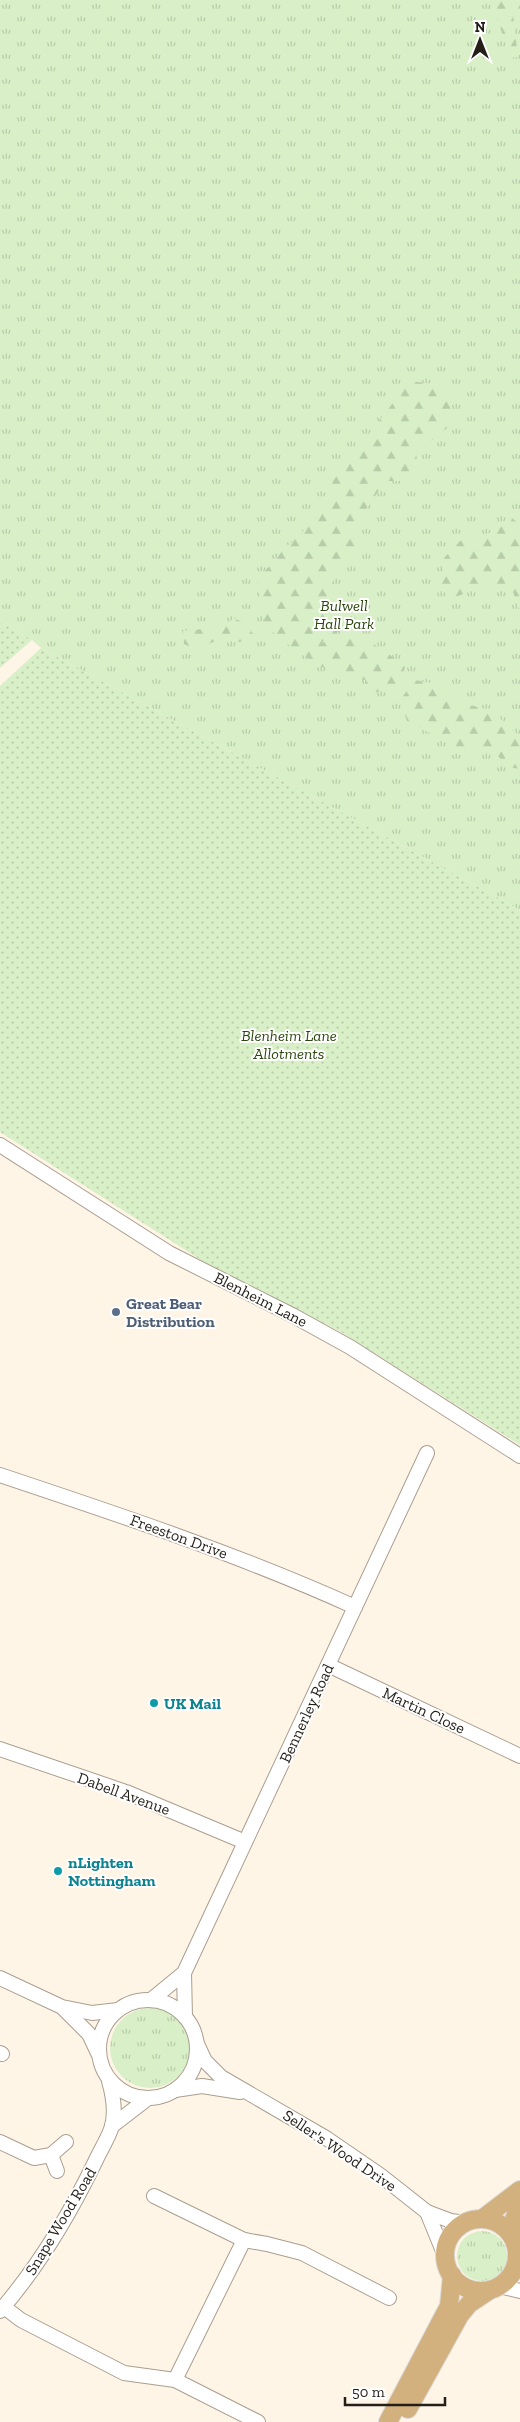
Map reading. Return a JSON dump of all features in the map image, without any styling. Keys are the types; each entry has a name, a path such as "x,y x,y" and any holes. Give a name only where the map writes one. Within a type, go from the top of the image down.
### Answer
{"main road":[{"path":"388,2422 449,2306 452,2275 445,2256 450,2236 520,2190"},
{"path":"402,2422 460,2315 469,2304 511,2275 517,2259 514,2220 520,2200"},
{"path":"474,2221 502,2226 515,2243"},
{"path":"452,2275 468,2288 494,2288"}],"street":[{"name":"Blenheim Lane","path":"0,1145 169,1253 292,1315 350,1347 520,1456"},
{"name":"Bennerley Road","path":"151,2000 184,1973 427,1453"},
{"name":"Freeston Drive","path":"0,1475 202,1544 294,1580 355,1607"},
{"name":"Martin Close","path":"328,1665 520,1756"},
{"name":"Dabell Avenue","path":"0,1749 126,1792 245,1842"},
{"name":"Bennerley Road","path":"184,1973 185,2017"},
{"path":"0,1978 62,2007 92,2013 118,2010"},
{"path":"62,2007 89,2034 98,2054 100,2065 109,2080 128,2095 148,2099 167,2095 176,2090 191,2074 196,2059 197,2044 191,2025 185,2017 170,2005 151,2000 134,2002 118,2010 108,2020 101,2032 98,2054"},
{"name":"Seller's Wood Drive","path":"197,2044 212,2069 248,2094 298,2120 326,2138 380,2175 427,2212 451,2221 474,2221"},
{"name":"Snape Wood Road","path":"2,2309 51,2241 88,2177 112,2126 114,2107 109,2080"},
{"name":"Seller's Wood Drive","path":"176,2090 202,2086 248,2094"},
{"name":"Snape Wood Road","path":"112,2126 148,2099"},
{"path":"0,2142 34,2158 51,2155 66,2142"},
{"path":"51,2155 57,2171"},
{"path":"154,2196 244,2240 302,2253 390,2298"},
{"name":"Seller's Wood Drive","path":"427,2212 445,2256"},
{"path":"174,2380 244,2240"},
{"path":"494,2288 520,2292"},
{"path":"2,2309 124,2373 174,2380 258,2422"}],"green space":[{"name":"Bulwell Hall Park","path":"0,0 520,0 520,910 41,648 32,640 0,622"},
{"path":"486,0 520,0 520,5 513,15 518,57 510,58 493,5"},
{"path":"410,381 449,386 452,424 416,453 419,474 408,481 385,481 357,523 356,548 339,561 329,600 347,626 321,643 358,635 385,651 405,667 398,690 366,693 365,680 350,678 311,661 265,626 257,580 286,547 327,509 332,481"},
{"path":"511,517 520,525 520,610 513,592 495,589 473,590 449,600 442,587 444,558 462,539 478,541"},
{"path":"234,618 244,623 256,637 240,642 217,640 197,650 184,644 183,631 223,627"},
{"path":"0,622 32,640 0,668"},
{"name":"Blenheim Lane Allotments","path":"41,648 520,910 520,1445 341,1332 212,1267 0,1132 0,686"},
{"path":"415,680 441,685 460,702 492,711 520,737 520,769 508,767 497,755 457,747 407,721 400,700"},
{"path":"150,2008 165,2011 178,2020 187,2033 190,2048 187,2063 178,2076 165,2085 150,2088 135,2085 122,2076 113,2063 110,2048 113,2033 122,2020 135,2011"},
{"path":"482,2231 500,2238 507,2256 500,2274 482,2281 464,2274 457,2256 464,2238"}],"place":[{"name":"Great Bear Distribution","path":"116,1312"},
{"name":"UK Mail","path":"154,1703"},
{"name":"nLighten Nottingham","path":"58,1871"}]}
